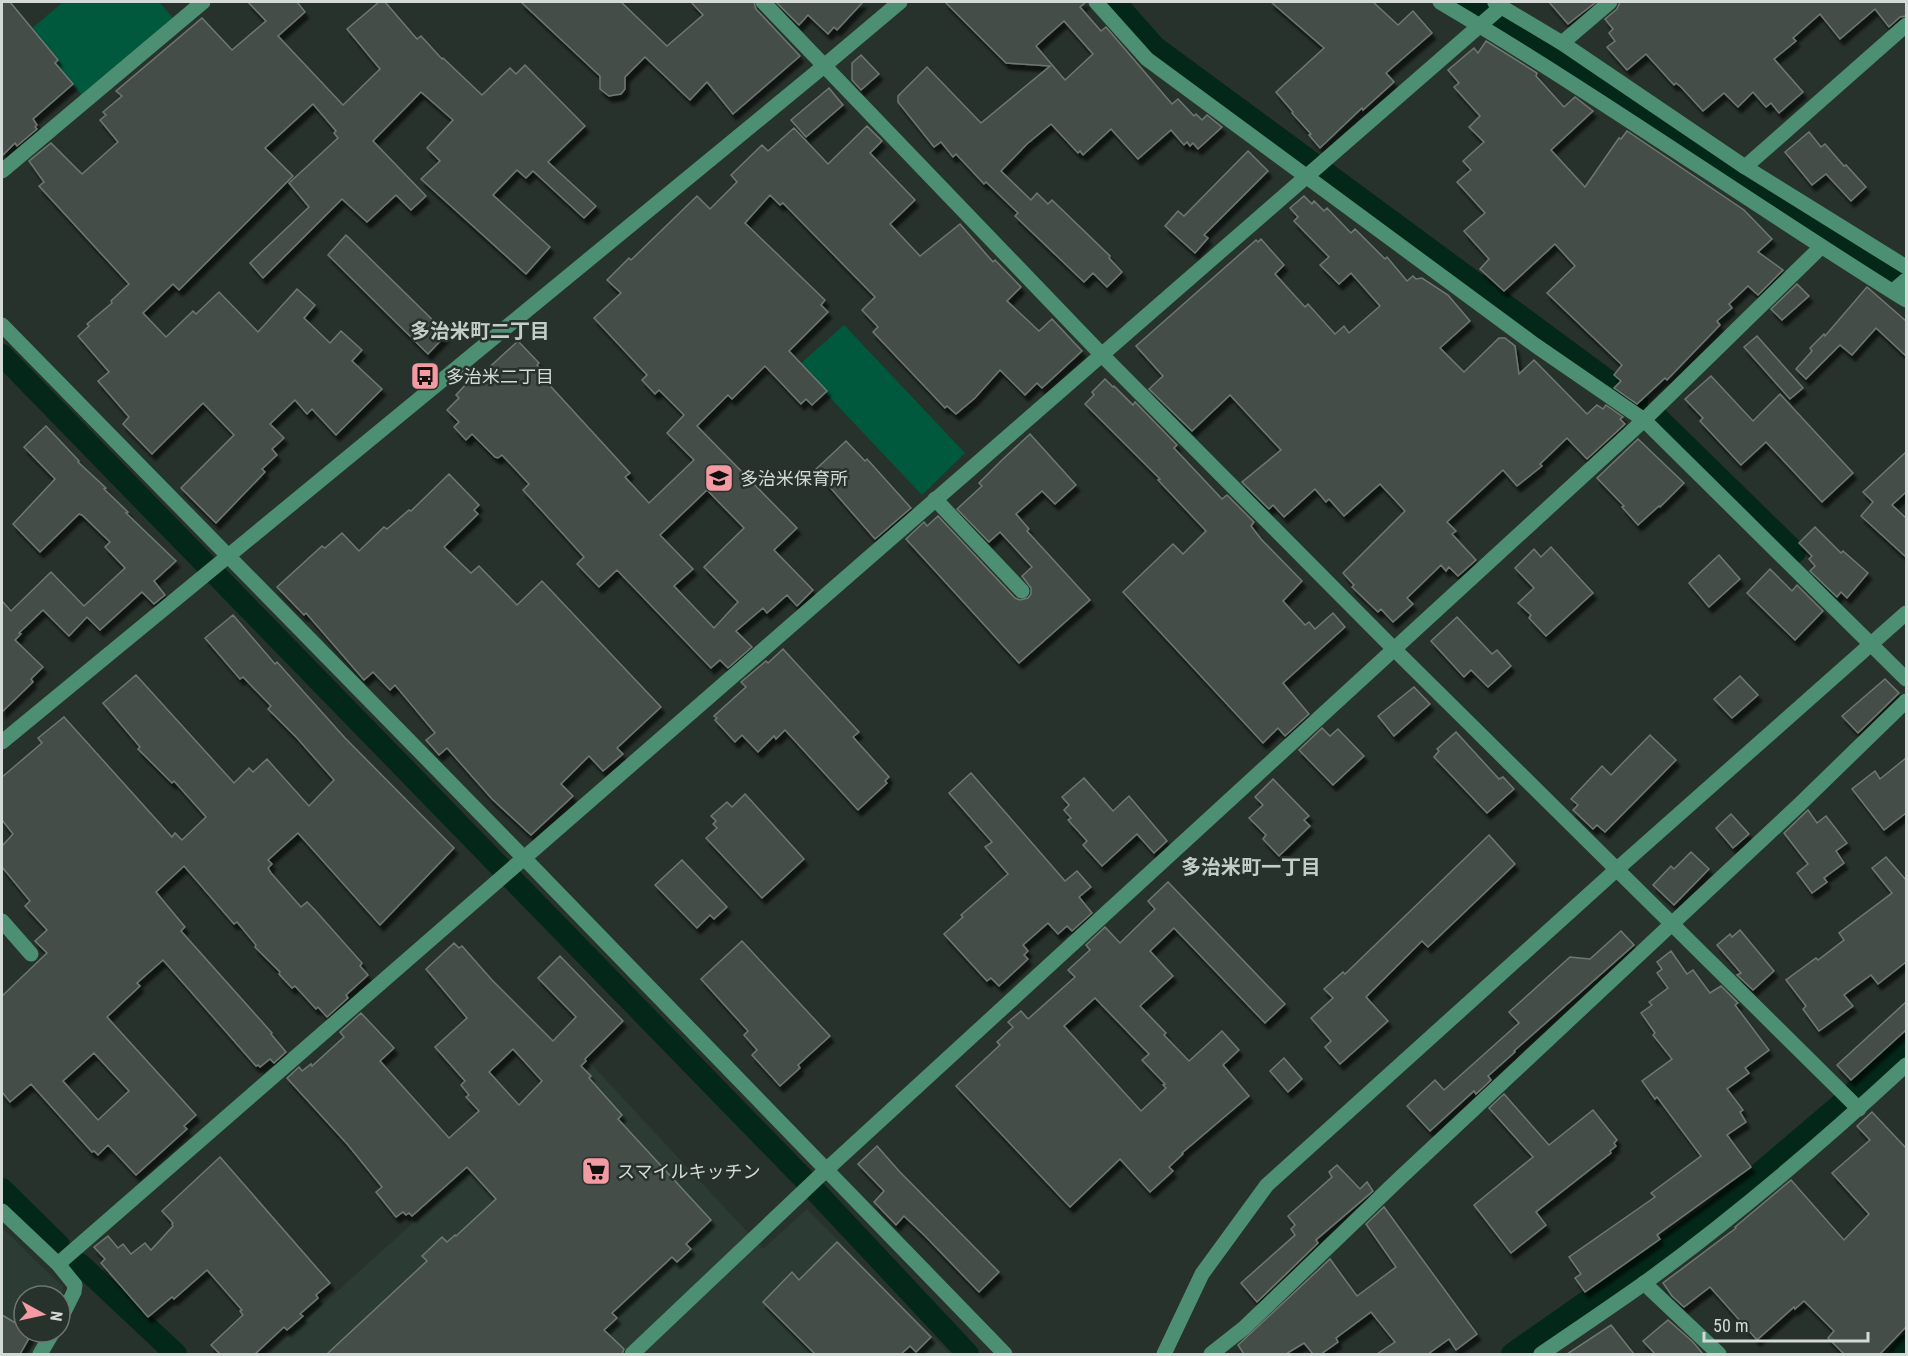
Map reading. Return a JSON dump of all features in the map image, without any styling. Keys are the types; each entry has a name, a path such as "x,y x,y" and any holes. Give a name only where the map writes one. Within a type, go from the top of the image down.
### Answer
{"street":[{"path":"2,171 202,2"},
{"path":"763,2 1101,355 1856,1107"},
{"path":"2,742 900,2"},
{"path":"1096,2 1147,59 1535,345 1644,420 1906,679"},
{"path":"1440,2 1490,13 1562,43 1745,167 1906,267"},
{"path":"1562,43 1610,2"},
{"path":"58,1264 1490,13"},
{"path":"1490,13 1629,120 1821,247 1901,289"},
{"path":"1745,167 1906,25"},
{"path":"632,1354 821,1175 1644,420 1821,247"},
{"path":"2,325 222,560 519,862 821,1175 1005,1354"},
{"path":"935,499 1022,591"},
{"path":"1164,1354 1202,1274 1267,1185 1616,870 1906,613"},
{"path":"1210,1354 1244,1328 1906,701"},
{"path":"2,921 31,954"},
{"path":"1541,1354 1644,1283 1735,1213 1906,1065"},
{"path":"2,1210 58,1264 75,1285 72,1296"},
{"path":"1644,1283 1719,1354"}],"shaded area":[{"path":"590,1063 763,1249 807,1209 950,1354 268,1354"},
{"path":"2,1228 60,1284 12,1284 12,1344 38,1344 32,1354 2,1354"}],"green space":[{"path":"63,2 159,2 181,27 90,105 29,31"},
{"path":"844,325 965,453 922,495 799,365"}],"building":[{"path":"2,2 10,2 58,60 55,63 73,84 33,119 37,129 17,146 15,143 2,156"},
{"path":"248,2 297,2 305,12 278,36 343,105 380,69 347,29 379,2 385,2 417,39 421,36 442,59 482,95 510,68 516,74 525,65 585,126 548,162 596,206 584,218 533,171 526,178 517,170 493,195 550,247 526,274 421,179 440,161 427,148 453,120 421,92 373,141 426,196 411,210 396,195 367,222 342,199 263,278 250,263 309,207 289,183 338,138 334,133 336,131 313,104 265,148 293,176 179,290 173,284 143,313 166,337 193,311 196,314 219,292 258,332 297,289 315,305 304,318 330,343 341,331 362,350 352,361 382,389 336,435 312,409 307,414 295,400 270,424 284,438 272,449 277,455 262,469 265,472 216,523 181,488 234,435 203,403 152,454 123,424 129,417 98,381 109,372 78,336 89,326 87,324 112,303 111,301 129,284 39,186 44,182 29,161 51,143 82,174 118,142 100,120 106,115 103,112 122,96 116,91 202,18 232,50 266,21"},
{"path":"521,2 621,2 667,46 703,15 691,2 754,2 756,9 800,56 733,114 707,82 690,100 645,57 625,77 625,89 621,94 609,96 600,89 600,76"},
{"path":"776,2 863,2 837,30 834,27 828,34 808,15 799,25"},
{"path":"945,2 1086,2 1080,7 1101,31 1106,27 1172,104 1178,99 1194,116 1196,114 1202,120 1207,115 1222,127 1198,149 1193,143 1190,146 1187,142 1184,145 1171,130 1138,159 1111,129 1083,155 1080,151 1078,153 1051,124 1027,144 1001,171 1031,200 1037,193 1048,204 1052,200 1110,256 1109,258 1122,272 1107,287 1093,273 1084,282 1015,216 1018,213 986,182 984,184 956,154 953,157 941,142 934,147 898,102 898,96 927,67 981,123 1050,66 1006,63","holes":["1064,21 1093,54 1065,80 1036,46"]},
{"path":"1271,2 1373,2 1398,25 1413,11 1432,33 1386,73 1394,82 1363,110 1362,108 1320,148 1276,92 1324,48"},
{"path":"1549,2 1596,2 1568,24"},
{"path":"1620,2 1906,2 1906,16 1900,17 1889,27 1875,9 1840,39 1820,14 1793,38 1796,41 1774,59 1803,92 1779,113 1771,103 1766,107 1753,92 1738,107 1724,93 1703,111 1681,87 1676,83 1674,85 1646,54 1627,70 1607,47 1615,41 1609,33 1613,29 1605,19 1617,9"},
{"path":"1486,41 1537,73 1536,76 1564,107 1575,97 1593,111 1551,150 1585,187 1619,138 1621,139 1627,131 1744,210 1772,239 1758,252 1783,270 1758,295 1748,286 1729,304 1732,308 1717,321 1720,325 1667,380 1665,378 1637,404 1614,388 1621,381 1614,375 1622,365 1547,293 1575,266 1555,244 1504,291 1480,269 1489,259 1464,231 1485,213 1457,182 1471,170 1463,161 1484,142 1469,127 1480,116 1454,87 1459,83 1448,70 1474,48 1478,53"},
{"path":"861,55 879,74 861,90 852,80 852,63"},
{"path":"829,88 843,105 806,137 791,120"},
{"path":"867,126 882,141 870,153 915,200 890,224 920,256 960,224 993,262 995,260 1021,287 1007,301 1039,331 1052,319 1082,351 1042,388 1037,383 1025,395 1000,370 975,398 956,414 947,406 945,408 873,332 878,327 862,310 875,297 783,203 780,205 770,195 745,223 825,300 821,305 828,312 789,351 827,391 812,405 806,399 801,404 765,366 732,399 728,395 697,426 797,528 774,550 813,590 797,606 787,595 767,613 763,608 736,631 752,647 728,668 720,660 711,668 617,570 599,587 577,564 584,557 523,490 529,484 502,455 495,457 472,434 466,440 454,427 459,422 447,410 459,398 456,395 468,382 470,385 518,341 539,363 537,365 546,375 543,378 630,473 625,477 649,503 694,460 667,433 684,415 659,390 655,394 642,380 647,375 594,318 621,293 607,280 697,196 710,209 737,182 731,175 762,145 768,151 794,128 828,164","holes":["707,490 744,528 704,567 738,602 714,628 674,586 693,569 660,535"]},
{"path":"1809,132 1821,147 1825,144 1866,187 1851,201 1826,174 1812,185 1785,152"},
{"path":"1248,151 1268,171 1204,235 1208,238 1195,253 1165,226 1178,211 1184,216"},
{"path":"1304,196 1312,204 1314,201 1324,211 1327,208 1351,233 1355,229 1385,259 1387,257 1407,281 1413,276 1416,279 1422,278 1448,295 1470,321 1440,348 1464,372 1499,338 1505,338 1515,346 1519,374 1534,360 1587,414 1597,405 1603,409 1606,405 1623,417 1620,419 1625,424 1587,459 1567,438 1540,464 1542,466 1517,486 1503,470 1447,522 1456,531 1452,534 1476,560 1458,576 1449,567 1446,571 1441,565 1407,598 1413,604 1393,622 1381,609 1378,612 1352,587 1354,585 1343,573 1405,511 1380,484 1344,516 1329,499 1326,502 1315,489 1284,517 1273,505 1269,509 1242,482 1281,450 1230,395 1192,431 1149,389 1163,376 1136,346 1256,240 1258,242 1261,239 1284,265 1275,274 1305,307 1308,304 1335,334 1344,326 1349,333 1380,306 1351,273 1339,284 1320,265 1329,257 1294,221 1298,217 1290,208"},
{"path":"346,235 447,334 428,354 328,255"},
{"path":"1797,284 1809,296 1782,320 1771,309"},
{"path":"1867,287 1906,321 1906,356 1876,328 1852,355 1840,345 1806,379 1796,369 1812,351 1810,348 1824,334 1825,336"},
{"path":"1757,336 1803,388 1790,399 1744,347"},
{"path":"1711,376 1753,421 1780,394 1853,473 1822,502 1766,442 1741,465 1700,421 1703,418 1685,399"},
{"path":"1105,379 1133,405 1135,402 1177,445 1174,448 1222,499 1227,495 1254,522 1251,526 1261,539 1302,581 1283,601 1305,625 1309,622 1315,629 1333,613 1345,627 1283,683 1309,714 1285,736 1278,728 1263,743 1123,592 1173,544 1183,554 1206,531 1158,480 1160,479 1085,404 1094,395 1092,392"},
{"path":"46,426 128,512 126,513 176,561 154,581 165,595 154,604 142,592 100,630 87,617 69,636 43,610 19,633 21,634 15,640 43,667 31,679 33,682 2,712 2,601 11,611 51,572 84,606 125,568 105,547 110,542 82,515 79,514 40,552 13,524 55,479 24,447"},
{"path":"1030,434 1076,485 1055,504 1042,491 1016,514 1029,529 1027,531 1090,600 1019,663 906,539 924,522 927,526 938,516 1015,598 1020,600 1028,598 1031,588 1022,576 1032,567 1000,532 989,542 957,509 982,486 979,483"},
{"path":"1638,439 1684,483 1638,525 1622,507 1624,506 1597,478"},
{"path":"846,441 865,461 867,459 911,508 875,539 815,470"},
{"path":"1906,452 1906,492 1892,505 1906,518 1906,557 1861,516 1873,502 1863,492"},
{"path":"449,474 479,505 474,510 478,514 444,547 471,573 479,566 517,605 542,581 661,707 617,748 623,754 603,771 589,756 561,784 573,796 531,835 492,799 447,748 439,755 426,740 435,733 395,685 390,690 373,672 364,680 306,613 304,615 277,587 322,546 325,548 342,533 359,551 384,527 387,529 409,510 411,511"},
{"path":"1815,527 1841,553 1843,551 1868,573 1847,598 1841,592 1837,597 1810,571 1815,566 1809,559 1812,556 1799,543"},
{"path":"1551,547 1593,593 1546,636 1529,618 1531,615 1518,603 1534,588 1515,568 1534,549 1541,557"},
{"path":"1719,555 1740,579 1709,607 1689,583"},
{"path":"1770,569 1792,591 1797,585 1823,611 1795,640 1747,593"},
{"path":"233,615 275,664 277,662 345,738 454,848 380,925 298,833 268,860 272,864 268,868 271,873 301,907 307,902 315,910 362,963 360,966 368,975 327,1017 318,1007 316,1009 295,986 292,988 279,974 280,972 255,947 256,945 237,922 234,924 184,866 156,892 185,927 181,931 272,1033 286,1052 274,1063 270,1059 260,1067 256,1066 163,960 137,983 140,986 107,1017 196,1115 184,1126 187,1129 136,1175 108,1145 98,1155 92,1152 31,1084 10,1102 2,1092 2,996 47,953 35,941 47,930 25,906 30,901 2,867 2,846 13,834 2,820 2,777 42,743 38,738 64,717 172,837 175,833 182,840 206,817 174,781 172,783 138,749 140,747 103,703 136,675 234,783 249,768 253,772 267,759 309,806 334,780 268,709 271,706 243,677 240,679 205,638","holes":["94,1053 129,1091 98,1120 63,1081"]},
{"path":"1457,617 1492,654 1497,650 1511,666 1488,687 1471,670 1464,677 1431,641"},
{"path":"783,649 859,732 853,737 889,777 885,781 887,783 858,810 785,730 776,739 774,736 758,752 742,735 735,742 715,720 717,718 714,716 746,687 741,682"},
{"path":"1740,676 1758,695 1732,718 1714,699"},
{"path":"1885,679 1899,693 1858,733 1842,716"},
{"path":"1414,687 1430,704 1394,736 1378,716"},
{"path":"1322,728 1330,736 1338,729 1364,756 1333,785 1299,750"},
{"path":"1456,732 1499,779 1503,777 1514,789 1487,813 1434,757 1439,751 1437,749"},
{"path":"1650,735 1676,760 1605,832 1597,825 1593,829 1573,810 1578,805 1571,799 1602,766 1611,775"},
{"path":"1906,758 1906,813 1884,830 1852,789 1875,771 1880,779"},
{"path":"971,773 1065,881 1077,871 1091,887 1079,897 1092,913 1072,931 1067,926 1058,934 1048,923 1023,945 1028,951 1024,955 1028,959 999,986 991,978 987,981 944,934 963,917 961,915 1008,874 985,847 992,842 949,793"},
{"path":"1084,778 1113,811 1129,796 1167,841 1154,853 1137,834 1102,866 1083,845 1087,841 1068,820 1071,818 1064,810 1069,805 1062,797"},
{"path":"1273,779 1309,816 1304,820 1310,826 1279,856 1263,839 1266,835 1249,818 1263,805 1255,797"},
{"path":"745,794 804,859 762,898 706,838 717,828 713,824 716,821 711,816 727,802 732,807"},
{"path":"1808,810 1817,823 1826,816 1847,843 1836,851 1844,863 1824,878 1827,882 1812,893 1797,873 1808,864 1784,833"},
{"path":"1731,814 1749,834 1733,848 1716,828"},
{"path":"1489,835 1515,864 1428,947 1422,941 1366,997 1388,1021 1340,1064 1325,1047 1331,1041 1311,1018 1333,998 1324,989 1343,972 1345,974"},
{"path":"1691,852 1709,869 1674,905 1653,885 1671,866 1674,869"},
{"path":"1886,857 1906,880 1906,962 1878,984 1871,975 1844,995 1853,1006 1819,1031 1803,1009 1806,1006 1786,980 1844,940 1839,933 1892,893 1872,868"},
{"path":"682,860 727,907 714,919 710,915 697,928 655,885"},
{"path":"1168,882 1285,1004 1265,1023 1174,928 1150,951 1173,976 1140,1006 1189,1061 1222,1031 1239,1050 1223,1065 1249,1096 1182,1153 1169,1167 1173,1171 1150,1192 1120,1159 1070,1207 956,1086 1000,1045 997,1042 1013,1027 1008,1022 1021,1011 1028,1019 1075,977 1068,970 1090,950 1086,945 1105,927 1120,943 1155,909 1148,901","holes":["1095,998 1149,1054 1142,1060 1165,1084 1163,1085 1166,1088 1141,1111 1064,1026"]},
{"path":"1740,930 1774,971 1753,990 1737,975 1741,973 1717,945 1730,934 1732,937"},
{"path":"1621,931 1634,945 1514,1051 1488,1076 1491,1080 1476,1094 1474,1091 1430,1131 1407,1106 1435,1080 1444,1090 1519,1023 1509,1012 1570,957 1590,959"},
{"path":"742,941 830,1036 798,1065 800,1068 780,1086 752,1055 757,1050 744,1035 748,1031 701,979"},
{"path":"454,943 459,948 462,946 492,980 553,1041 576,1017 538,978 560,956 623,1021 585,1059 586,1061 581,1066 622,1115 618,1119 711,1220 686,1244 691,1249 677,1262 672,1257 612,1313 617,1318 604,1330 624,1349 622,1354 327,1354 427,1261 422,1256 442,1237 447,1242 456,1236 496,1199 467,1167 412,1216 403,1212 396,1217 376,1192 382,1187 348,1145 287,1078 299,1067 302,1071 311,1064 312,1066 344,1037 340,1032 361,1013 394,1048 380,1061 449,1138 479,1111 466,1097 469,1095 461,1085 465,1081 435,1047 467,1018 426,969","holes":["513,1049 542,1081 519,1105 489,1072"]},
{"path":"1671,951 1687,974 1693,970 1710,993 1721,986 1738,1003 1735,1005 1769,1050 1745,1068 1749,1073 1727,1089 1743,1110 1740,1112 1746,1122 1727,1135 1751,1167 1657,1235 1660,1239 1585,1292 1575,1278 1581,1274 1569,1257 1655,1197 1651,1193 1701,1156 1657,1097 1655,1099 1642,1081 1672,1059 1653,1035 1655,1033 1641,1013 1652,1005 1649,1002 1668,988 1657,973 1662,969 1657,962"},
{"path":"1906,1002 1906,1030 1851,1080 1837,1065"},
{"path":"1284,1058 1302,1079 1288,1092 1270,1071"},
{"path":"1504,1094 1549,1145 1593,1110 1617,1140 1611,1153 1536,1212 1546,1225 1511,1253 1474,1205 1533,1157 1489,1108"},
{"path":"1872,1112 1906,1148 1906,1327 1880,1354 1844,1354 1828,1338 1834,1331 1804,1301 1757,1340 1710,1287 1684,1307 1672,1296 1663,1283 1736,1228 1791,1180 1844,1240 1869,1214 1832,1173 1870,1140 1857,1126"},
{"path":"877,1146 999,1272 979,1292 904,1216 896,1225 874,1202 884,1191 858,1164"},
{"path":"220,1157 330,1283 316,1295 318,1298 300,1314 303,1316 287,1330 284,1327 255,1354 220,1354 211,1345 243,1315 240,1311 242,1310 207,1270 174,1299 172,1297 148,1317 101,1263 105,1259 94,1247 108,1236 118,1248 123,1244 131,1254 145,1243 151,1250 173,1226 162,1211"},
{"path":"1337,1165 1360,1189 1367,1182 1373,1191 1316,1240 1318,1243 1257,1302 1241,1283 1295,1235 1291,1229 1295,1225 1288,1216 1332,1177 1329,1172"},
{"path":"1384,1207 1477,1334 1456,1350 1449,1339 1428,1354 1377,1354 1395,1342 1371,1312 1336,1338 1338,1342 1321,1354 1313,1354 1304,1343 1286,1354 1244,1354 1238,1345 1330,1259 1357,1296 1396,1267 1366,1224"},
{"path":"837,1242 931,1337 916,1352 910,1346 901,1354 815,1354 763,1302 792,1272 799,1280"},
{"path":"2,1315 12,1321 12,1344 26,1344 20,1354 2,1354"},
{"path":"1668,1320 1703,1354 1655,1354 1643,1341"},
{"path":"1611,1325 1634,1354 1567,1354"}],"waterway":[{"path":"1115,2 1155,47 1637,402"},
{"path":"1463,2 1535,44 1759,192 1906,285"},
{"path":"2,355 804,1179 968,1354"},
{"path":"1657,417 1795,552"},
{"path":"1512,1354 1713,1213 1840,1105 1906,1044"},
{"path":"2,1189 59,1245"},
{"path":"80,1264 176,1354"},
{"path":"1900,1354 1906,1346"}],"place":[{"name":"多治米二丁目","path":"425,376"},
{"name":"多治米保育所","path":"719,478"},
{"name":"スマイルキッチン","path":"596,1171"}],"district":[{"name":"多治米町二丁目","path":"480,331"},
{"name":"多治米町一丁目","path":"1251,867"}]}
